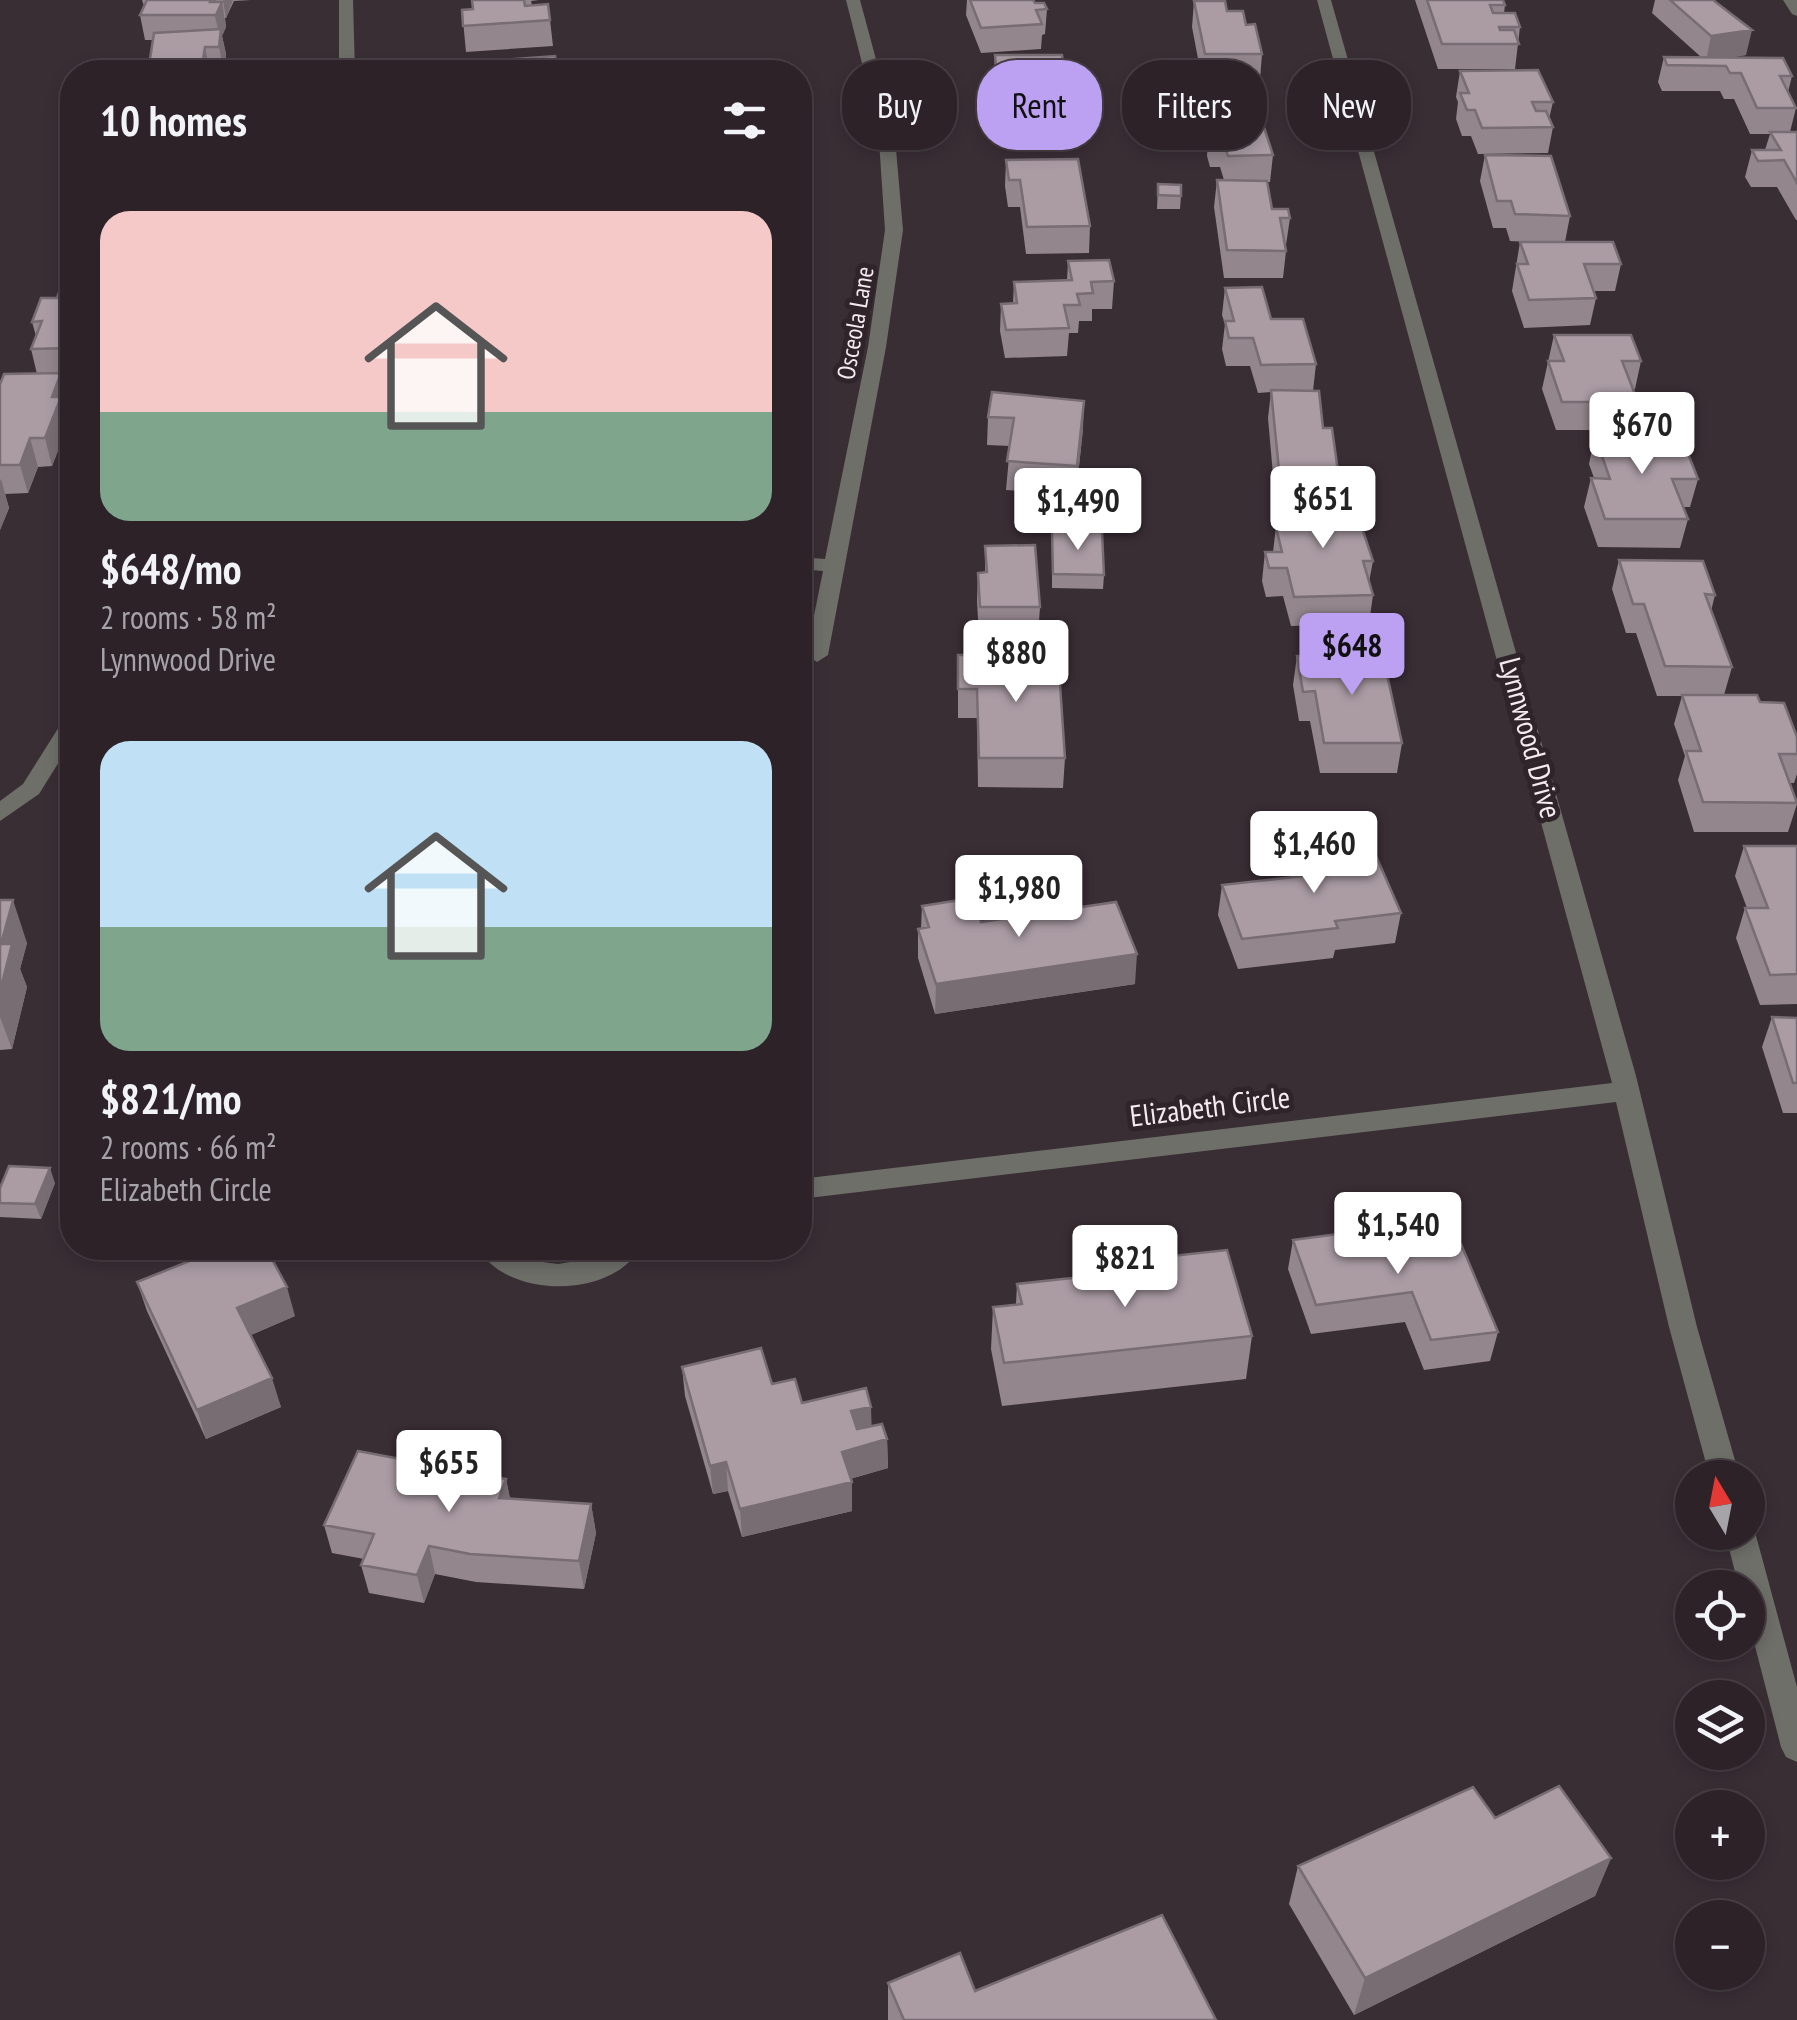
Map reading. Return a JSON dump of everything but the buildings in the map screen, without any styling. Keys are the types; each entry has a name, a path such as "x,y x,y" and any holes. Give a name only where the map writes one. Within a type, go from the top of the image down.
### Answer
{"street":[{"path":"346,0 347,60"},
{"name":"Osceola Lane","path":"817,655 877,348 894,230 886,126 853,0"},
{"name":"Lynnwood Drive","path":"1324,0 1627,1091 1683,1327 1721,1460"},
{"path":"1790,0 1797,11"},
{"path":"812,564 834,566"},
{"path":"2,812 31,789 60,743"},
{"name":"Elizabeth Circle","path":"812,1189 1627,1091"},
{"path":"504,1260 512,1268 550,1274 589,1268 604,1260"},
{"path":"1745,1550 1797,1747"}]}
